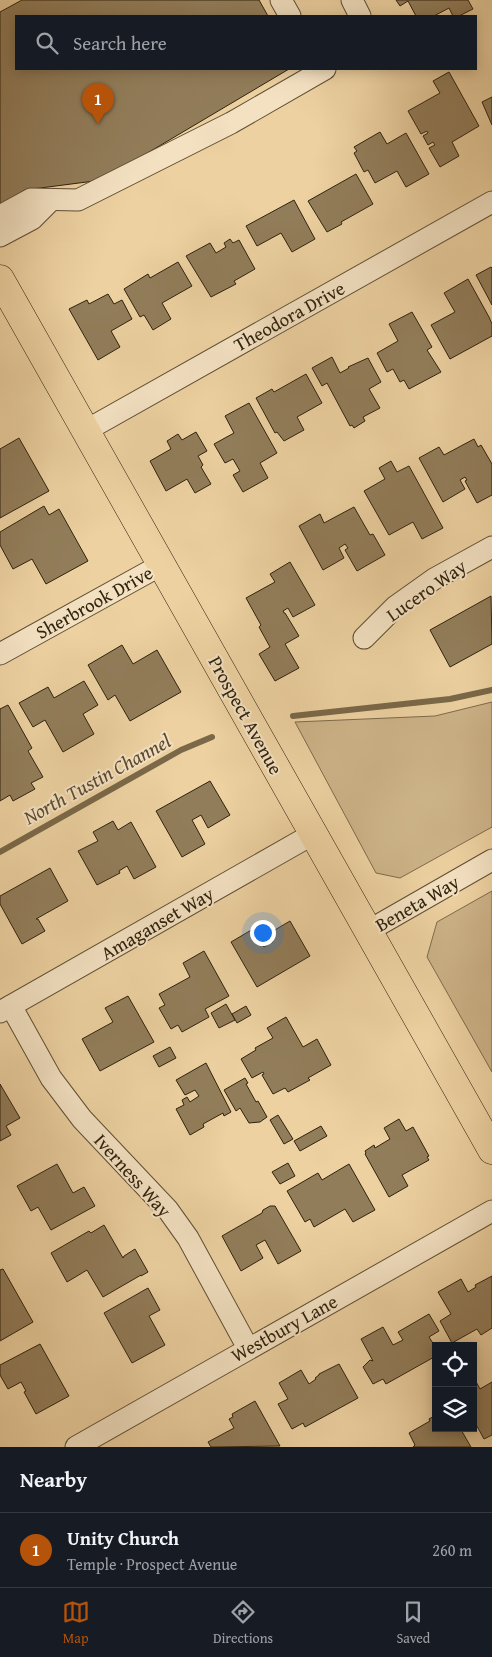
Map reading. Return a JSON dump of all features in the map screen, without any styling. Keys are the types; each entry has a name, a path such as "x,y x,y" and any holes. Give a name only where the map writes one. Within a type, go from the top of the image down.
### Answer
{"main road":[{"name":"Prospect Avenue","path":"0,279 492,1150"}],"street":[{"path":"281,0 289,15"},
{"path":"352,0 360,15"},
{"path":"0,216 31,199 78,200 231,123 321,70"},
{"path":"0,236 32,219 50,200"},
{"name":"Theodora Drive","path":"85,431 492,202"},
{"name":"Lucero Way","path":"364,638 396,606 434,579 492,547"},
{"name":"Sherbrook Drive","path":"0,653 161,565"},
{"name":"Amaganset Way","path":"6,1009 313,834"},
{"name":"Beneta Way","path":"368,931 492,860"},
{"name":"Iverness Way","path":"6,1009 51,1078 77,1112 168,1210 188,1238 248,1348"},
{"name":"Westbury Lane","path":"76,1447 492,1211"}],"shaded area":[{"path":"492,702 492,827 400,878 376,873 295,722 435,716"},
{"path":"492,891 492,1072 427,957 437,922"}],"building":[{"path":"22,0 259,0 267,15 15,15 15,70 287,70 102,180 25,190 0,205 0,12"},
{"path":"396,0 468,0 473,9 461,15 452,15 449,8 436,15 415,15 408,1 400,6"},
{"path":"449,72 479,126 452,142 459,156 440,167 429,148 435,145 433,142 428,145 423,136 428,133 427,131 421,134 408,111 440,93 433,81"},
{"path":"492,97 492,125 482,102"},
{"path":"380,132 387,144 406,133 429,174 406,187 397,171 375,183 368,170 364,172 354,153 357,151 354,147"},
{"path":"356,174 373,204 327,232 308,201"},
{"path":"294,200 315,239 292,252 281,233 257,246 246,226"},
{"path":"230,239 233,243 239,240 255,269 234,281 236,284 211,297 186,256 210,243 216,253 226,247 224,243"},
{"path":"178,262 192,286 162,303 171,319 153,330 144,315 140,317 124,289 148,274 150,278"},
{"path":"492,268 492,305 476,275"},
{"path":"468,279 492,324 492,336 450,359 431,325 455,312 444,293"},
{"path":"108,294 114,304 122,300 132,319 111,331 120,347 98,360 69,309 87,300 89,304"},
{"path":"412,312 432,347 427,350 441,372 409,389 404,380 400,382 393,369 387,372 377,353 398,341 389,324"},
{"path":"332,357 340,373 348,367 368,358 381,382 369,389 380,408 363,417 365,421 354,428 352,425 350,426 327,383 322,386 312,368"},
{"path":"306,374 322,403 297,417 304,430 284,441 277,432 275,433 256,398 272,389 274,392"},
{"path":"249,403 277,453 260,463 268,478 243,492 233,475 240,471 233,459 225,463 214,444 234,433 225,416"},
{"path":"196,432 207,451 198,456 203,465 201,467 211,484 195,493 187,479 166,491 150,461 171,449 167,441 178,434 182,440"},
{"path":"19,438 49,491 0,518 0,449"},
{"path":"474,439 478,447 481,445 492,464 492,495 477,503 465,481 467,480 465,477 460,480 465,489 443,502 419,458 439,447 444,455"},
{"path":"391,461 397,472 409,466 443,528 422,539 413,522 389,535 364,491 385,479 379,468"},
{"path":"44,506 49,515 59,509 88,561 46,584 32,559 13,569 0,545 0,532"},
{"path":"354,507 370,535 373,534 385,555 357,571 345,550 348,548 345,544 339,548 344,558 323,570 299,526 320,514 324,523"},
{"path":"290,562 315,605 293,617 288,608 283,611 299,636 285,644 299,668 275,681 259,654 270,647 259,627 261,625 246,598 275,582 270,574"},
{"path":"491,596 492,644 450,667 430,630"},
{"path":"122,645 133,664 157,650 181,692 130,721 115,695 108,700 88,665"},
{"path":"84,681 98,705 83,714 94,734 63,752 45,720 33,727 19,703 48,687 54,698"},
{"path":"8,705 32,748 28,751 43,777 31,783 35,789 13,801 10,795 0,801 0,709"},
{"path":"210,781 230,815 208,828 201,815 192,820 205,844 182,857 156,811"},
{"path":"113,821 118,830 131,822 156,867 134,879 127,866 119,871 120,873 97,885 78,851 98,841 93,832"},
{"path":"50,868 68,901 36,919 38,919 45,931 22,944 0,904 0,896"},
{"path":"290,921 310,956 257,987 231,942 253,929 264,947 273,942 268,934"},
{"path":"204,951 229,996 205,1009 209,1017 182,1032 178,1025 171,1029 159,1008 165,1005 159,994 190,977 183,963"},
{"path":"128,996 154,1042 100,1071 82,1039 113,1022 105,1008"},
{"path":"226,1004 235,1020 219,1028 211,1013"},
{"path":"246,1006 251,1015 237,1023 232,1014"},
{"path":"286,1017 303,1047 317,1039 331,1065 308,1078 310,1080 288,1092 285,1088 273,1094 262,1075 264,1074 263,1072 252,1078 241,1059 256,1050 255,1048 273,1038 267,1028"},
{"path":"170,1047 176,1058 159,1067 153,1056"},
{"path":"206,1063 231,1112 224,1116 223,1113 203,1124 204,1127 190,1135 176,1109 184,1105 182,1100 187,1097 190,1102 199,1096 195,1090 185,1095 176,1080"},
{"path":"245,1078 248,1083 246,1084 256,1102 258,1101 267,1117 260,1122 249,1123 240,1108 236,1111 224,1090"},
{"path":"0,1084 20,1118 6,1126 11,1135 0,1141"},
{"path":"278,1115 293,1139 284,1144 270,1120"},
{"path":"399,1119 406,1131 413,1127 429,1156 427,1157 429,1160 402,1175 408,1186 389,1197 365,1151 374,1145 375,1148 390,1139 384,1128"},
{"path":"321,1126 327,1136 300,1151 294,1141"},
{"path":"288,1163 295,1176 280,1184 272,1172"},
{"path":"57,1164 73,1193 84,1187 95,1206 51,1230 38,1207 31,1211 17,1186"},
{"path":"349,1164 375,1210 353,1222 345,1209 314,1227 310,1219 305,1222 287,1191 318,1173 322,1180"},
{"path":"270,1206 275,1206 301,1251 278,1264 265,1240 256,1245 263,1258 241,1271 222,1236 262,1213 263,1210"},
{"path":"104,1225 123,1258 135,1249 148,1272 103,1297 87,1270 67,1282 51,1253 89,1231 91,1233"},
{"path":"3,1269 33,1322 0,1341 0,1270"},
{"path":"492,1276 492,1328 481,1335 477,1329 451,1342 440,1321 451,1314 438,1292 461,1279 468,1292 476,1287 475,1285"},
{"path":"148,1288 160,1310 149,1316 165,1345 132,1363 104,1313"},
{"path":"429,1314 439,1331 429,1337 432,1342 432,1358 386,1384 383,1379 373,1384 363,1367 370,1360 373,1361 361,1339 383,1327 393,1345 403,1340 398,1332"},
{"path":"40,1344 69,1396 36,1414 24,1392 26,1391 21,1382 8,1389 0,1375 0,1365"},
{"path":"339,1364 358,1398 305,1427 303,1423 292,1429 278,1404 288,1399 279,1383 301,1370 309,1384 319,1374"},
{"path":"492,1382 492,1435 484,1439 477,1426 477,1384 480,1389"},
{"path":"255,1401 280,1446 211,1447 208,1442 234,1428 229,1419 233,1417 232,1414"},
{"path":"432,1417 432,1432 462,1432 471,1447 413,1447 415,1445 409,1433 430,1421 429,1419"}],"waterway":[{"name":"North Tustin Channel","path":"293,716 450,699 492,690"},
{"name":"North Tustin Channel","path":"0,852 181,750 212,737"}],"place":[{"name":"Unity Church","path":"98,124"}]}
